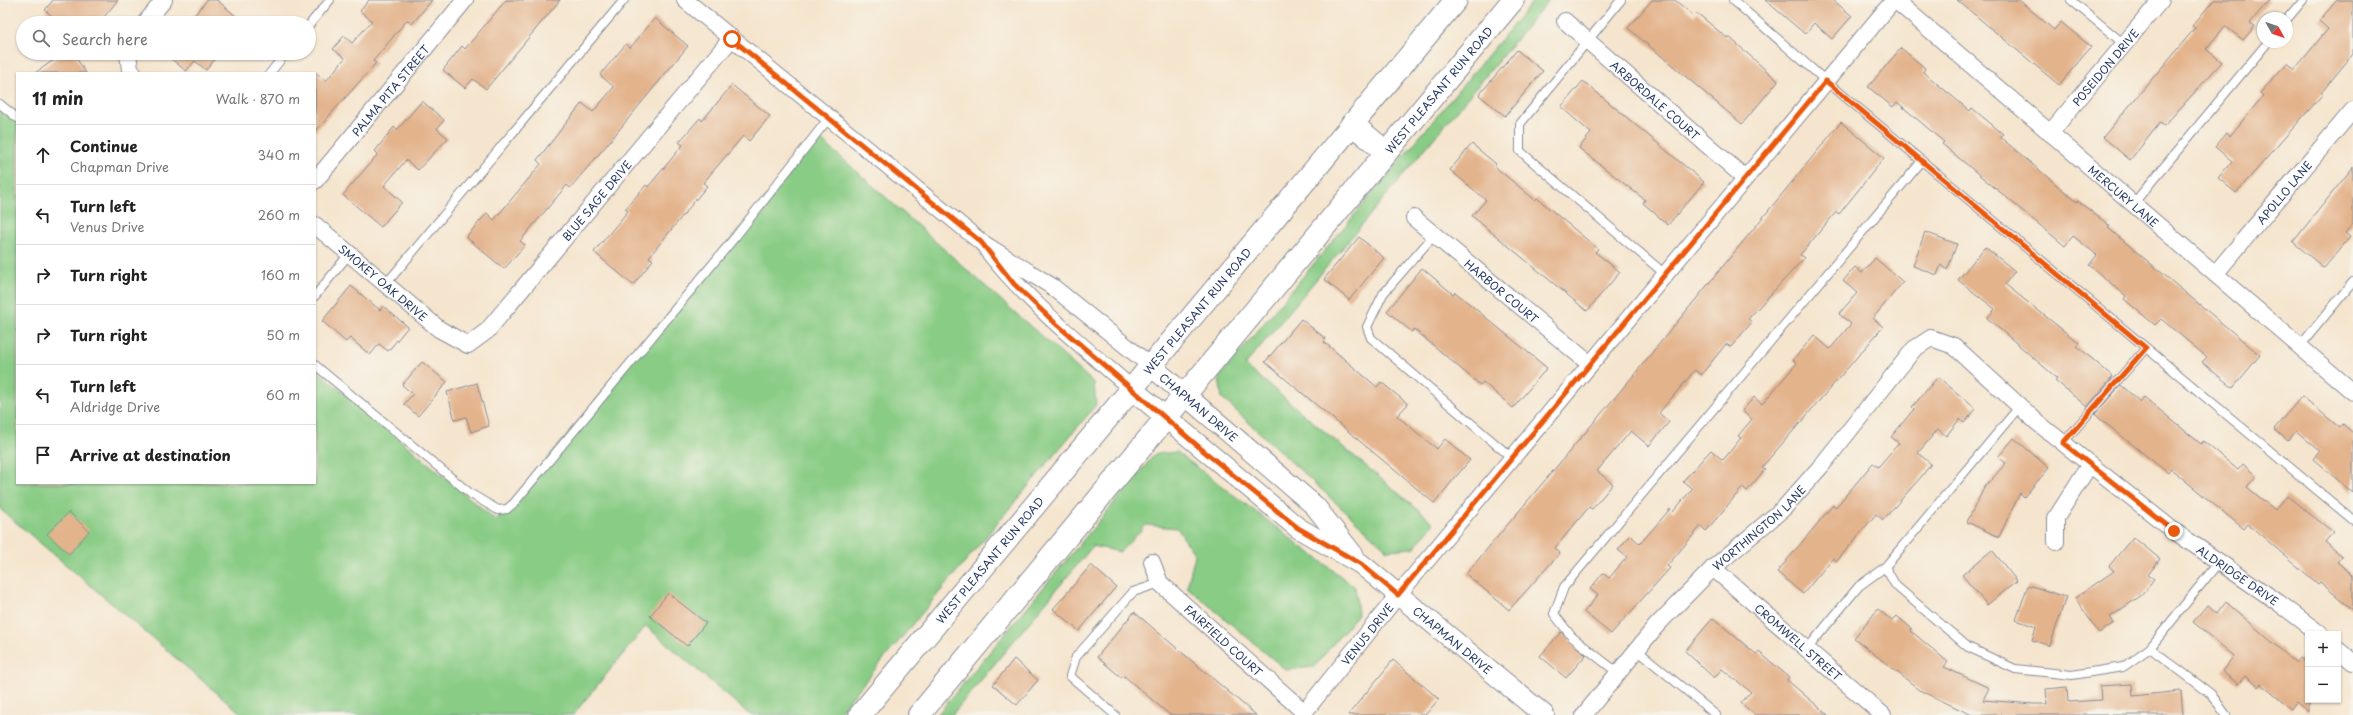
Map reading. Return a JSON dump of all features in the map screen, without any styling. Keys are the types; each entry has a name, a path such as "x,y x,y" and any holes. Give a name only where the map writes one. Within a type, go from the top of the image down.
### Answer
{"main road":[{"name":"WEST PLEASANT RUN ROAD","path":"860,715 1456,0"},
{"name":"WEST PLEASANT RUN ROAD","path":"919,715 1184,394 1513,0"},
{"path":"1352,124 1386,152"}],"street":[{"path":"151,16 164,0"},
{"name":"PALMA PITA STREET","path":"316,180 465,0"},
{"name":"CHAPMAN DRIVE","path":"686,0 828,119 981,242 1053,287 1151,366 1315,506 1361,564"},
{"name":"VENUS DRIVE","path":"1303,714 1398,595 1894,0"},
{"name":"MERCURY LANE","path":"1894,0 2353,392"},
{"name":"POSEIDON DRIVE","path":"2050,133 2160,0"},
{"name":"ARBORDALE COURT","path":"1565,21 1745,178"},
{"name":"BLUE SAGE DRIVE","path":"453,338 468,345 487,331 732,39"},
{"path":"129,60 132,72"},
{"name":"APOLLO LANE","path":"2215,274 2353,110"},
{"name":"HARBOR COURT","path":"1414,218 1590,364"},
{"name":"SMOKEY OAK DRIVE","path":"316,226 453,338"},
{"name":"CHAPMAN DRIVE","path":"981,242 1014,284 1054,322 1165,418 1298,528 1361,564 1544,715"},
{"name":"WORTHINGTON LANE","path":"1584,715 1657,626 1713,568 1784,508 1822,465 1914,349 1931,338"},
{"name":"ALDRIDGE DRIVE","path":"1931,338 1954,346 2063,443 2174,531 2316,631"},
{"path":"2056,542 2056,518 2090,464"},
{"name":"FAIRFIELD COURT","path":"1152,562 1160,583 1303,714"},
{"name":"CROMWELL STREET","path":"1713,568 1883,715"},
{"path":"2341,652 2353,662"}],"lane":[{"path":"316,17 330,0"},
{"path":"386,284 624,0"},
{"path":"1621,0 1520,124 1520,151 1665,274"},
{"path":"1733,0 1826,81 2353,520"},
{"path":"2071,0 2124,44"},
{"path":"2293,12 2303,0"},
{"path":"2133,204 2263,48"},
{"path":"271,72 280,60"},
{"path":"0,104 16,117"},
{"path":"316,366 471,494 498,510 506,509 514,503 731,242 828,119"},
{"path":"1618,673 1572,637 1554,614 1564,587 1922,161"},
{"path":"1434,235 1383,294 1367,327 1371,338 1512,458"},
{"path":"316,295 349,254"},
{"path":"2300,346 2353,282"},
{"path":"2063,443 2146,348"},
{"path":"1807,649 1859,586 1885,567 2020,406"},
{"path":"1885,567 1896,586 1968,647 2015,669 2072,675 2123,667 2150,648 2219,562"},
{"path":"1115,715 1070,676 1076,657 1133,592 1160,583"},
{"path":"2150,648 2211,694 2226,715"},
{"path":"1637,650 1716,715"}],"green space":[{"path":"1534,0 1549,0 1245,365 1434,523 1414,548 1387,550 1222,398 1219,377"},
{"path":"0,106 16,119 16,484 316,484 316,370 496,520 817,136 1094,383 1096,405 837,715 750,715 646,626 573,715 243,715 0,509"},
{"path":"1177,452 1355,587 1358,614 1314,667 1286,670 1187,587 1195,555 1177,528 1146,525 1120,552 1093,546 952,715 937,715 1155,454"}],"building":[{"path":"53,0 118,0 105,16 52,16 45,10"},
{"path":"207,0 217,0 236,16 194,16"},
{"path":"369,0 432,0 412,24 407,20 373,61 376,63 316,131 316,73 326,81 345,58 333,49 344,36 352,43 372,21 360,11"},
{"path":"506,0 560,0 486,89 473,79 465,88 443,70 462,46 465,49"},
{"path":"1652,0 1675,0 1694,16 1697,13 1727,38 1728,36 1778,81 1742,124 1628,28"},
{"path":"1765,0 1833,0 1852,16 1832,39 1814,23 1805,34"},
{"path":"1957,0 2019,0 2054,30 2061,22 2091,47 2059,85"},
{"path":"2214,0 2269,0 2259,12 2257,12 2257,15 2250,23 2255,26 2243,40 2225,26 2206,49 2222,62 2164,126 2160,123 2130,160 2103,137 2195,28 2192,26"},
{"path":"2337,0 2353,0 2353,54 2321,93 2323,94 2236,193 2218,178 2232,161 2215,147 2227,133 2230,136 2263,96 2260,93 2287,63 2294,70 2328,29 2319,21"},
{"path":"655,18 688,46 570,188 567,185 520,241 525,245 504,269 466,237 487,213 494,220 541,164 537,160 582,103 593,112 614,87 600,75 626,44 630,48"},
{"path":"1901,48 1925,68 1923,72 1970,111 1972,108 2003,134 2000,137 2077,202 2078,201 2110,226 2108,228 2260,355 2233,388 2202,362 2207,357 2161,319 2155,325 2124,299 2126,296 2089,265 2097,255 2073,236 2065,246 1942,144 1944,142 1897,102 1893,107 1868,87"},
{"path":"1517,50 1543,71 1505,116 1479,95"},
{"path":"54,60 78,60 85,72 36,72"},
{"path":"173,60 214,60 206,70 195,61 186,71"},
{"path":"1583,81 1704,182 1668,225 1643,203 1645,200 1579,148 1591,133 1561,107"},
{"path":"732,85 770,116 749,141 743,136 703,183 707,186 649,257 653,260 633,285 594,252 628,211 625,209 646,185 648,187 683,145 679,142 700,118 702,121"},
{"path":"422,101 444,120 437,129 448,138 418,170 406,160 384,186 402,202 381,227 343,195 378,154 375,151 394,127 397,130"},
{"path":"1841,122 1884,158 1839,214 1836,212 1800,255 1804,258 1748,319 1752,322 1731,347 1726,344 1701,375 1695,370 1659,413 1669,422 1649,446 1631,431 1597,471 1613,484 1592,509 1589,507 1555,548 1560,553 1509,610 1466,574 1633,376"},
{"path":"1472,144 1496,164 1494,166 1535,200 1537,198 1598,249 1595,252 1620,272 1587,311 1472,216 1486,200 1450,170"},
{"path":"2353,167 2353,224 2345,233 2350,237 2324,268 2293,242"},
{"path":"1925,232 1957,244 1947,270 1941,265 1937,275 1913,266"},
{"path":"1359,237 1384,258 1349,300 1324,279"},
{"path":"1985,247 2015,271 2005,284 2079,343 2077,346 2111,375 2112,378 2087,407 2055,380 2057,378 1987,318 1995,309 1958,280"},
{"path":"1875,258 1903,282 1873,318 1883,327 1762,467 1765,469 1747,491 1743,487 1706,531 1701,526 1667,566 1670,568 1611,634 1584,612 1598,595 1590,589 1603,573 1609,578 1627,557 1618,550 1630,535 1640,544 1670,509 1673,512 1692,489 1683,481 1711,450 1723,460 1741,438 1738,436 1752,419 1742,411 1754,397 1762,404 1797,363 1793,360 1814,335 1830,349 1851,324 1839,314 1857,293 1843,281 1855,267 1862,273"},
{"path":"1422,268 1453,294 1455,292 1547,368 1513,408 1483,382 1480,385 1414,329 1412,332 1387,311"},
{"path":"351,286 380,310 383,306 408,327 388,351 379,344 370,355 350,338 346,342 322,321"},
{"path":"1301,319 1326,339 1324,342 1377,387 1381,382 1408,404 1397,416 1437,449 1445,439 1470,460 1434,503 1265,362"},
{"path":"422,362 447,382 418,416 404,404 413,394 402,385"},
{"path":"1938,377 1976,409 1964,423 1960,419 1946,436 1938,429 1918,453 1931,464 1921,477 1883,520 1876,514 1837,561 1833,558 1803,594 1777,572 1833,505 1836,507 1873,463 1878,467 1899,443 1891,437 1914,409 1912,407"},
{"path":"477,383 489,426 471,432 466,417 455,420 447,392"},
{"path":"2121,385 2140,402 2144,397 2201,444 2203,441 2238,470 2243,464 2256,476 2247,487 2275,510 2287,496 2333,532 2325,542 2342,556 2337,562 2353,575 2353,610 2320,582 2318,584 2248,524 2244,529 2171,469 2168,473 2100,419 2095,414"},
{"path":"2302,396 2340,428 2343,424 2353,433 2353,493 2313,459 2320,451 2296,431 2288,441 2274,429"},
{"path":"2014,438 2049,468 2024,497 2020,493 1999,537 1967,522 1985,486 2006,463 1998,457"},
{"path":"69,512 89,531 69,554 47,534"},
{"path":"2133,537 2160,559 2148,575 2154,580 2142,595 2110,617 2114,623 2099,633 2075,598 2114,571 2109,566"},
{"path":"1992,550 2017,581 1987,605 1962,575"},
{"path":"1091,565 1116,587 1079,631 1053,609"},
{"path":"2028,585 2066,597 2050,646 2032,640 2036,627 2016,620"},
{"path":"668,593 706,623 687,646 650,616"},
{"path":"2226,602 2296,663 2300,658 2305,662 2305,703 2308,703 2308,712 2296,702 2291,709 2261,684 2259,687 2245,676 2238,684 2222,671 2234,656 2193,622 2207,605 2217,614"},
{"path":"1878,609 1892,621 1897,616 1912,629 1911,631 1948,662 1944,667 1989,688 1983,700 2047,704 2046,689 2067,687 2068,702 2101,700 2100,686 2132,684 2133,696 2181,691 2183,715 1972,715 1921,691 1854,638"},
{"path":"1134,612 1256,715 1170,715 1124,676 1122,678 1097,657"},
{"path":"1713,618 1756,654 1759,652 1789,677 1787,680 1828,715 1755,715 1741,703 1751,692 1722,669 1714,678 1685,651"},
{"path":"1561,632 1586,655 1566,678 1540,656"},
{"path":"1014,659 1038,680 1017,705 993,685"},
{"path":"1393,660 1439,699 1425,715 1348,715"}],"route":[{"path":"732,39 828,119 981,242 1014,284 1054,322 1200,448 1298,528 1361,564 1398,595 1826,81 2146,348 2063,443 2174,531"}]}
